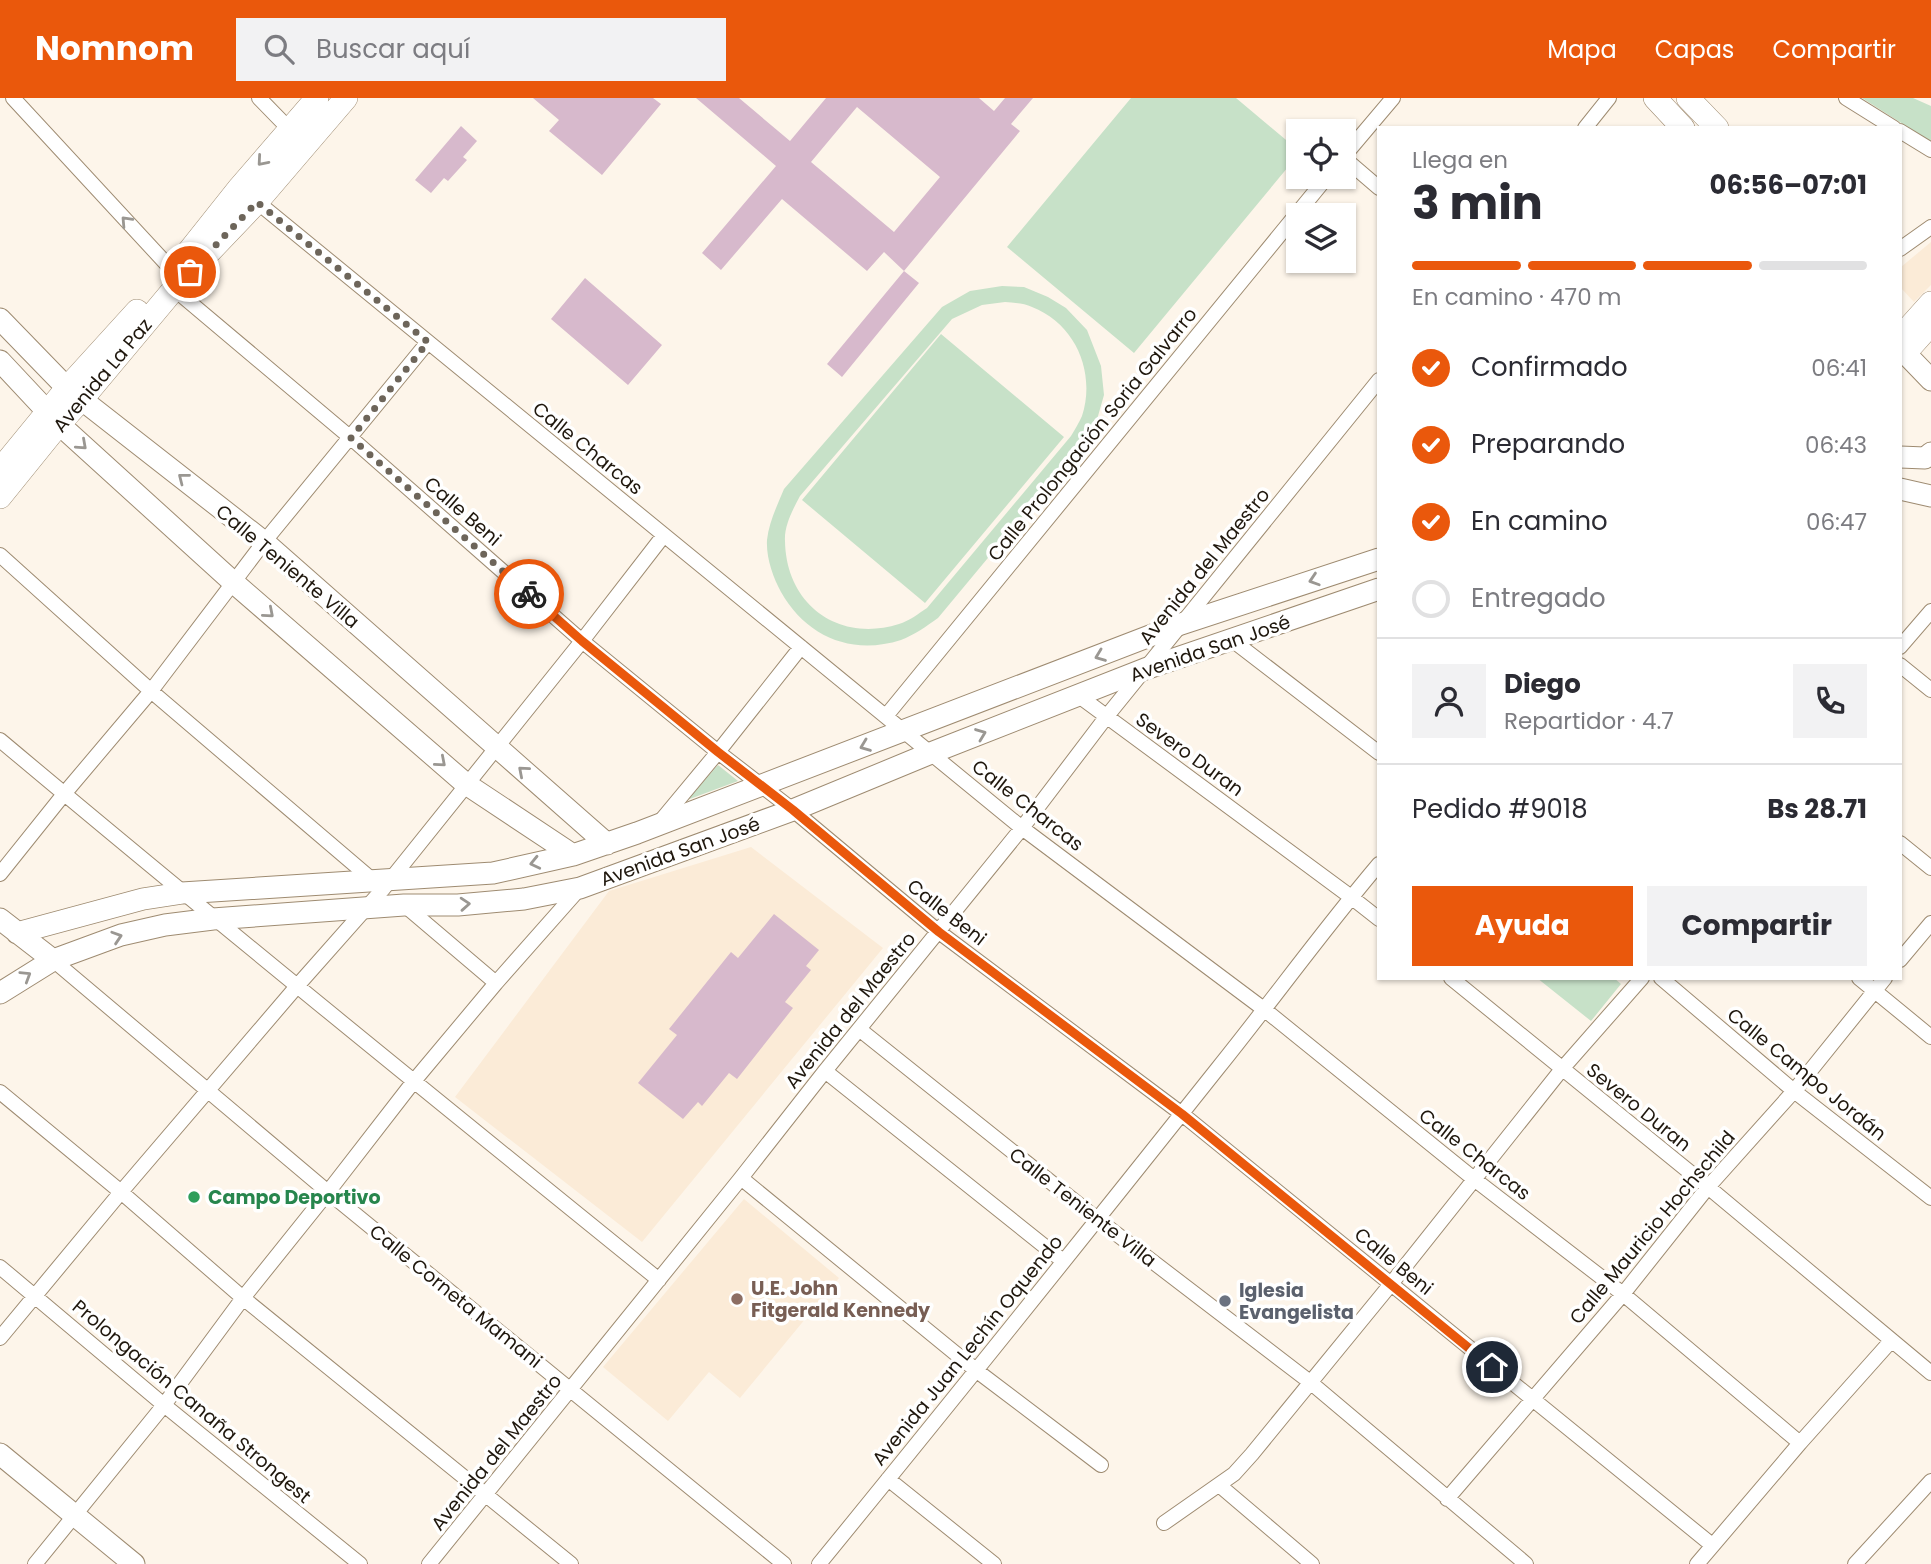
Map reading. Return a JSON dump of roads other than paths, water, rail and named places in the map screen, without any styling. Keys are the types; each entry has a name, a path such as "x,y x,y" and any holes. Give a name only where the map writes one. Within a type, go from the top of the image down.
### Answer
{"main road":[{"name":"Avenida La Paz","path":"297,137 317,98"},
{"name":"Avenida La Paz","path":"0,470 75,394 297,137 346,98"},
{"path":"1655,98 1681,126"},
{"path":"1688,98 1715,126"},
{"path":"1913,334 1931,303"},
{"name":"Avenida La Paz","path":"0,497 53,418"}],"street":[{"name":"Calle Beni","path":"13,98 173,280 582,641 793,810 939,932 1182,1114 1712,1545"},
{"path":"259,98 297,137"},
{"path":"1356,143 1393,98"},
{"path":"1587,126 1609,98"},
{"path":"1846,98 1891,126"},
{"path":"1902,132 1931,150"},
{"path":"1356,168 1377,186"},
{"name":"Calle Prolongación Soria Galvarro","path":"886,716 1317,189"},
{"name":"Calle Charcas","path":"248,194 1022,828 1265,1010 1474,1179 1623,1294 1800,1443"},
{"path":"1902,248 1931,227"},
{"name":"Calle Teniente Villa","path":"0,319 75,394 264,542 607,844"},
{"path":"1913,334 1931,380"},
{"path":"0,874 151,691 264,542 428,342"},
{"path":"0,361 53,418 233,582 466,784 573,855"},
{"name":"Avenida del Maestro","path":"429,1564 939,932 1107,716 1377,382"},
{"path":"1902,457 1924,458 1931,453"},
{"path":"1902,489 1931,496"},
{"path":"0,1338 121,1192 366,909 383,882 466,784 664,536"},
{"path":"0,555 151,691 383,882 404,905 495,983"},
{"name":"Avenida San José","path":"17,933 142,899 182,892 383,882 494,873 573,855 904,732 1181,624 1377,560"},
{"name":"Avenida San José","path":"0,993 53,960 121,935 165,925 404,905 471,904 524,899 580,888 793,810 1145,669 1377,591"},
{"path":"1902,645 1931,611"},
{"path":"1232,640 1377,750"},
{"path":"657,825 801,647"},
{"path":"1902,667 1931,690"},
{"name":"Severo Duran","path":"1079,696 1377,917"},
{"path":"0,740 214,919 659,1280"},
{"path":"35,1564 164,1405 243,1298 414,1081 495,983 580,888 573,855 574,815"},
{"path":"1902,845 1931,868"},
{"name":"Avenida Juan Lechín Oquendo","path":"819,1564 977,1371 1377,866"},
{"name":"Calle Corneta Mamani","path":"0,919 53,960 328,1192 784,1564"},
{"path":"1902,958 1931,923"},
{"name":"Severo Duran","path":"1453,980 1931,1373"},
{"path":"1164,1523 1234,1475 1562,1069 1640,980"},
{"name":"Calle Campo Jordán","path":"1663,980 1794,1091 1931,1198"},
{"path":"1861,980 1931,1037"},
{"name":"Calle Mauricio Hochschild","path":"1447,1499 1623,1294 1707,1187 1794,1091 1883,980"},
{"name":"Calle Teniente Villa","path":"859,1029 1097,1219 1310,1382 1525,1564"},
{"path":"825,1071 1063,1261"},
{"path":"0,1092 243,1298 571,1564"},
{"path":"741,1178 977,1371 1101,1465"},
{"name":"Prolongación Canaña Strongest","path":"0,1267 360,1564"},
{"path":"1698,1564 1800,1443 1892,1341"},
{"path":"0,1454 134,1564"},
{"path":"888,1479 994,1564"},
{"path":"1856,1564 1931,1481"},
{"path":"1219,1485 1312,1564"}],"place":[{"name":"Campo Deportivo","path":"194,1197"},
{"name":"U.E. John Fitgerald Kennedy","path":"737,1299"},
{"name":"Iglesia Evangelista","path":"1225,1301"}]}
